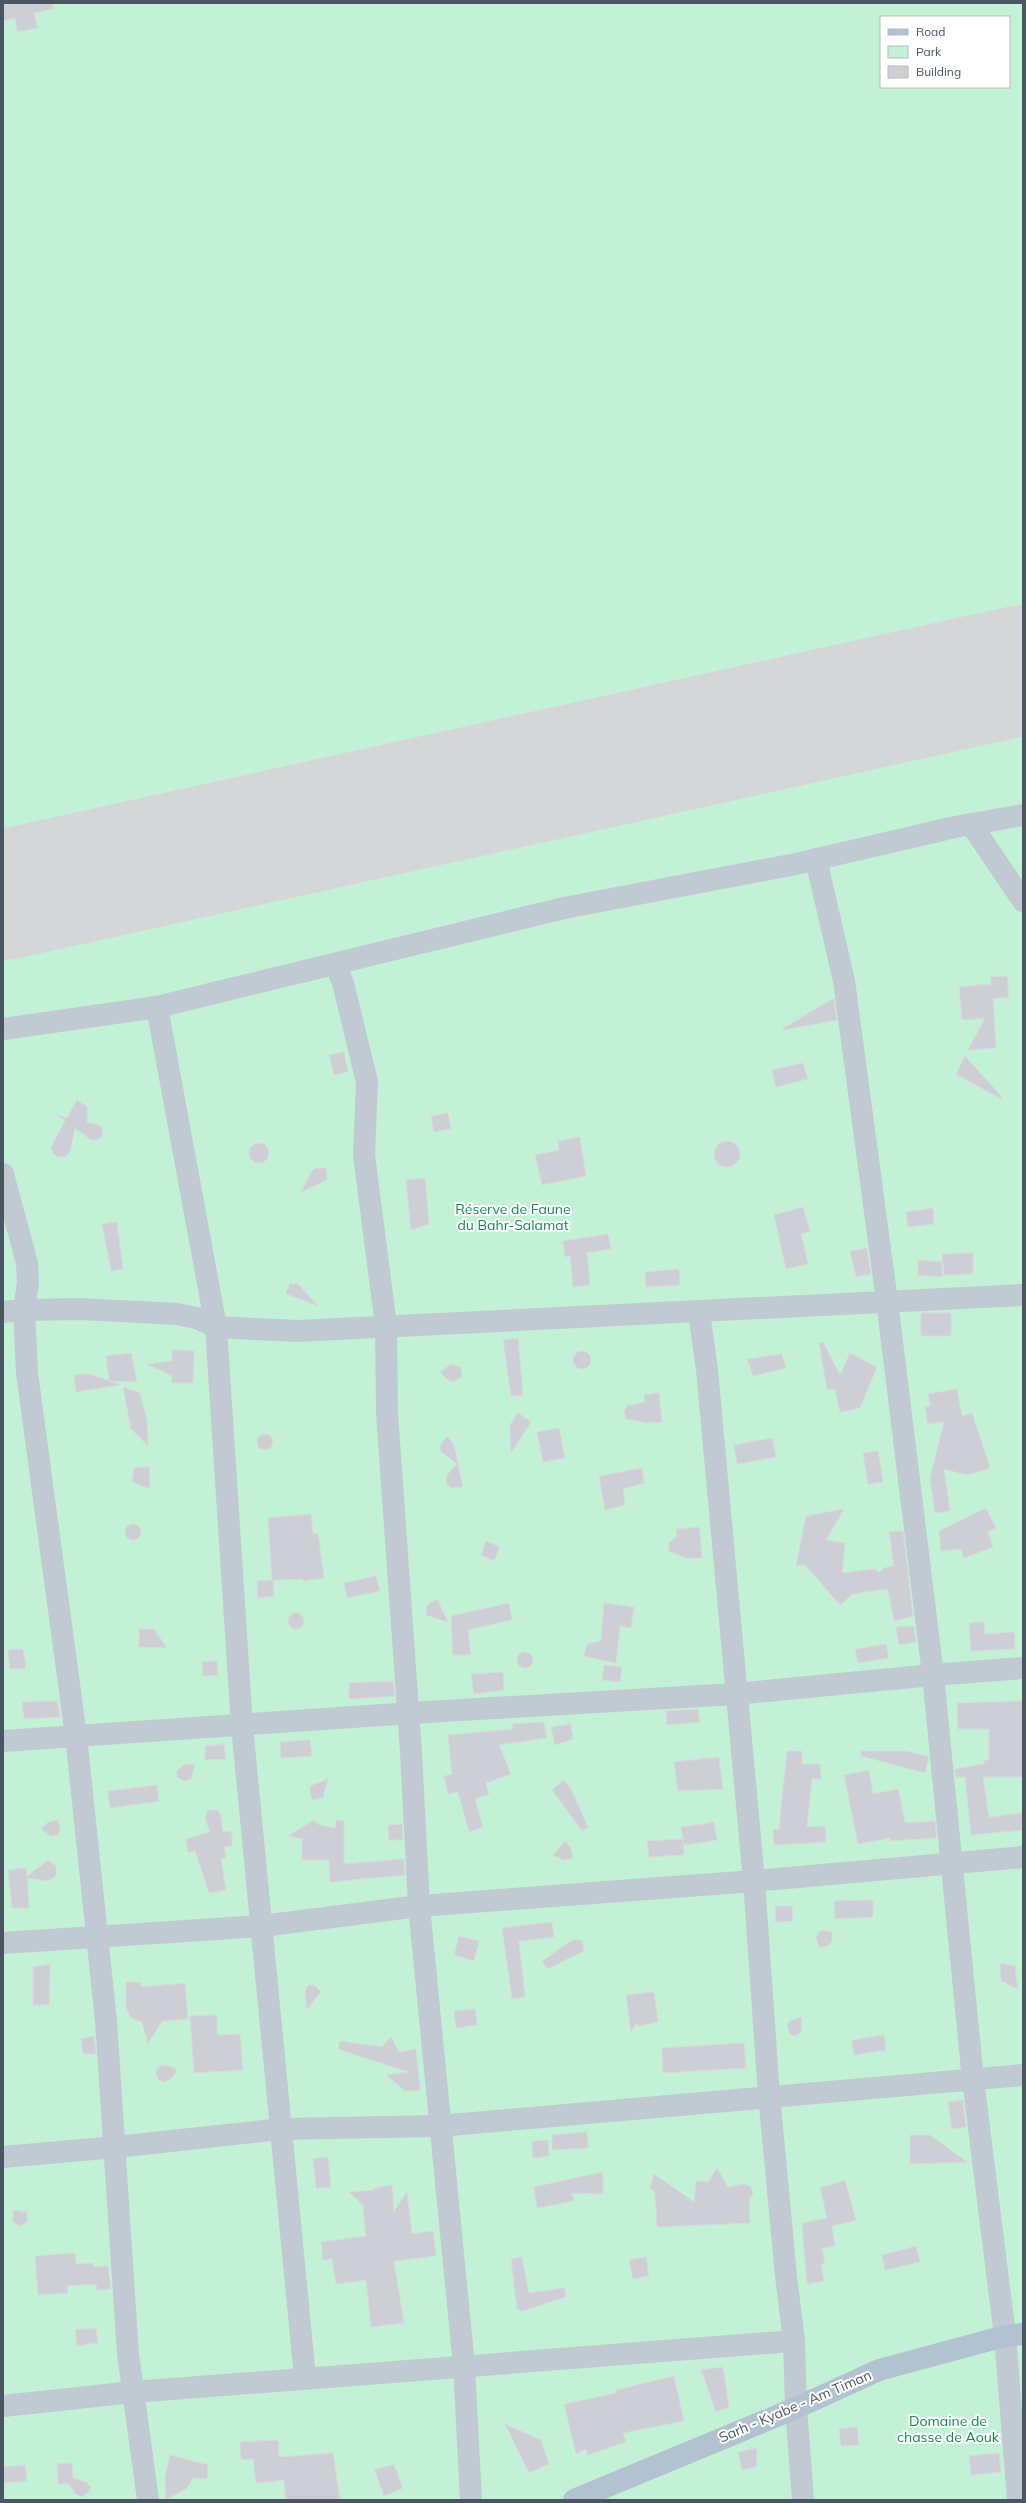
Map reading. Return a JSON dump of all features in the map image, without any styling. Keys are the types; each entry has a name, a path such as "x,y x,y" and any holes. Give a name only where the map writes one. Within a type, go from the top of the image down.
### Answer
{"main road":[{"name":"Sarh - Kyabe - Am Timan","path":"574,2500 796,2408 879,2370 1014,2335"}],"street":[{"path":"3,1029 157,1008 564,908 816,859 971,824 1023,815"},
{"path":"971,824 1023,901"},
{"path":"816,859 844,981 887,1300 933,1675 973,2080 1014,2335 1018,2500"},
{"path":"335,964 344,983 367,1082 364,1155 386,1326 387,1413 419,1906 439,2126 464,2366 471,2500"},
{"path":"157,1008 216,1327 242,1726 305,2378"},
{"path":"3,1174 27,1263 28,1283 14,1311 27,1373 76,1736 97,1935 116,2147 128,2354 148,2500"},
{"path":"14,1311 178,1314 196,1318 216,1327 297,1331 699,1312 887,1300 1023,1295"},
{"path":"699,1312 707,1370 735,1694 754,1881 769,2095 785,2268 794,2341 796,2408 802,2500"},
{"path":"3,1741 242,1726 407,1713 735,1694 1023,1668"},
{"path":"3,1943 97,1935 262,1926 419,1906 754,1881 951,1862 1023,1857"},
{"path":"3,2157 116,2147 281,2129 439,2126 769,2095 1023,2075"},
{"path":"3,2406 133,2392 794,2341"}],"green space":[{"name":"Réserve de Faune du Bahr-Salamat","path":"3,3 1023,3 1023,2347 1020,2348 1023,2348 1023,2500 3,2500"}],"building":[{"path":"12,3 52,3 53,9 34,13 37,28 17,32 15,18 3,21 3,5"},
{"path":"1007,976 1009,997 993,999 996,1048 968,1050 985,1018 962,1020 959,987 991,984 991,977"},
{"path":"834,998 837,1020 782,1029"},
{"path":"344,1052 348,1072 334,1075 329,1055"},
{"path":"965,1056 1002,1097 1001,1099 956,1074"},
{"path":"803,1063 808,1079 776,1087 772,1070"},
{"path":"77,1100 87,1107 87,1122 99,1125 102,1128 102,1137 96,1140 91,1140 75,1128 70,1152 65,1157 58,1157 53,1153 51,1147 65,1121 57,1115 67,1118"},
{"path":"448,1113 451,1129 434,1132 431,1116"},
{"path":"580,1137 586,1176 542,1185 535,1155 559,1150 558,1141"},
{"path":"727,1141 736,1145 740,1154 736,1163 727,1167 718,1163 714,1154 718,1145"},
{"path":"259,1143 266,1146 269,1153 266,1160 259,1163 252,1160 249,1153 252,1146"},
{"path":"316,1168 326,1168 327,1180 301,1192 312,1171"},
{"path":"425,1178 429,1224 411,1230 406,1180"},
{"path":"803,1207 810,1231 801,1234 808,1264 786,1269 774,1215"},
{"path":"933,1208 934,1224 908,1227 906,1212"},
{"path":"117,1222 123,1269 111,1271 102,1224"},
{"path":"608,1234 611,1249 587,1253 590,1285 573,1287 570,1256 565,1257 563,1241"},
{"path":"867,1248 871,1274 856,1277 850,1251"},
{"path":"973,1253 973,1274 944,1275 942,1254"},
{"path":"918,1260 942,1262 942,1277 918,1275"},
{"path":"679,1269 680,1285 646,1287 645,1272"},
{"path":"290,1283 298,1284 318,1306 286,1294"},
{"path":"921,1313 951,1313 951,1336 921,1336"},
{"path":"518,1338 523,1395 511,1396 503,1340"},
{"path":"823,1342 840,1375 850,1353 877,1367 860,1408 840,1412 835,1389 827,1390 819,1343"},
{"path":"172,1350 194,1351 193,1383 171,1383 172,1376 147,1364 172,1361"},
{"path":"578,1351 586,1351 591,1356 589,1367 586,1369 578,1369 573,1364 573,1356"},
{"path":"131,1353 137,1382 109,1381 106,1356"},
{"path":"782,1354 786,1368 753,1376 747,1359"},
{"path":"451,1364 460,1367 462,1372 462,1376 454,1382 448,1380 440,1372"},
{"path":"90,1374 120,1385 76,1392 74,1375"},
{"path":"123,1387 140,1393 147,1421 148,1446 131,1429"},
{"path":"957,1389 962,1416 972,1413 990,1468 967,1475 944,1469 950,1511 935,1513 930,1478 944,1422 928,1424 925,1407 930,1406 928,1394"},
{"path":"659,1393 662,1422 647,1423 626,1419 624,1411 627,1406 645,1402 644,1395"},
{"path":"518,1413 531,1422 511,1453 510,1425"},
{"path":"559,1428 565,1458 543,1462 537,1432"},
{"path":"265,1434 271,1436 273,1442 271,1448 265,1450 259,1448 257,1442 259,1436"},
{"path":"447,1436 454,1445 463,1487 452,1488 446,1483 447,1475 457,1464 440,1451 441,1444"},
{"path":"772,1438 776,1457 737,1464 734,1445"},
{"path":"878,1451 883,1482 868,1484 863,1453"},
{"path":"149,1467 150,1489 132,1482 134,1468"},
{"path":"642,1468 644,1483 623,1489 625,1505 605,1510 599,1476"},
{"path":"986,1508 996,1528 988,1532 993,1547 964,1558 961,1549 941,1551 939,1531"},
{"path":"844,1509 826,1540 845,1543 842,1573 876,1569 878,1572 883,1570 883,1568 894,1566 889,1532 903,1531 913,1616 894,1621 888,1589 853,1594 840,1605 805,1565 796,1565 806,1516"},
{"path":"311,1514 313,1534 318,1533 324,1578 303,1581 303,1579 273,1580 274,1596 258,1598 257,1581 272,1580 268,1518"},
{"path":"133,1524 140,1529 141,1532 136,1539 133,1540 126,1535 125,1532 130,1525"},
{"path":"699,1527 702,1558 686,1558 669,1551 669,1543 677,1536 676,1529"},
{"path":"486,1541 500,1547 494,1561 481,1555"},
{"path":"376,1576 380,1591 347,1598 344,1583"},
{"path":"437,1599 448,1622 426,1615 427,1605"},
{"path":"509,1603 512,1620 468,1630 471,1655 453,1655 451,1616"},
{"path":"604,1603 634,1607 631,1628 620,1626 616,1663 583,1656 588,1644 601,1641"},
{"path":"296,1613 302,1615 304,1621 302,1627 296,1629 290,1627 288,1621 290,1615"},
{"path":"984,1622 985,1634 1014,1632 1015,1649 971,1651 969,1623"},
{"path":"914,1626 916,1642 899,1645 896,1627"},
{"path":"139,1629 154,1629 167,1648 139,1647"},
{"path":"886,1644 889,1658 858,1663 855,1649"},
{"path":"23,1649 26,1668 10,1669 8,1650"},
{"path":"525,1652 531,1654 533,1660 531,1666 525,1668 519,1666 517,1660 519,1654"},
{"path":"217,1661 218,1675 203,1676 202,1662"},
{"path":"604,1665 622,1667 620,1682 602,1680"},
{"path":"503,1672 504,1690 474,1694 471,1674"},
{"path":"393,1681 395,1696 349,1699 349,1683"},
{"path":"57,1701 60,1717 24,1719 22,1702"},
{"path":"1023,1701 1023,1777 983,1777 989,1817 1023,1813 1023,1830 971,1835 965,1777 956,1777 955,1769 984,1764 984,1760 989,1760 989,1729 958,1729 957,1703"},
{"path":"698,1709 700,1722 667,1725 666,1711"},
{"path":"544,1722 547,1738 499,1745 511,1774 486,1783 489,1794 475,1799 483,1827 469,1832 458,1792 448,1794 444,1776 452,1774 448,1735 513,1729 512,1724"},
{"path":"571,1724 573,1739 555,1745 551,1727"},
{"path":"310,1740 312,1756 281,1758 280,1742"},
{"path":"224,1744 226,1759 205,1760 205,1746"},
{"path":"787,1751 802,1751 802,1764 820,1764 821,1779 812,1779 807,1827 825,1826 826,1842 774,1845 773,1830 779,1829"},
{"path":"861,1751 906,1751 928,1756 929,1758 925,1773 861,1756"},
{"path":"719,1757 723,1789 678,1791 674,1762"},
{"path":"185,1764 195,1765 191,1779 184,1781 177,1777 177,1771"},
{"path":"869,1770 873,1794 898,1789 905,1823 935,1821 937,1838 890,1841 890,1838 858,1844 844,1775"},
{"path":"328,1779 323,1797 313,1800 310,1794 310,1786"},
{"path":"564,1780 571,1789 588,1827 582,1831 552,1790"},
{"path":"157,1785 159,1801 110,1808 108,1791"},
{"path":"210,1810 217,1810 220,1813 223,1832 232,1831 232,1846 224,1847 226,1858 221,1859 226,1890 209,1893 195,1851 188,1852 186,1839 210,1832 205,1819 207,1812"},
{"path":"58,1820 60,1828 58,1835 51,1836 41,1829 48,1822"},
{"path":"314,1820 319,1825 335,1828 336,1820 344,1821 344,1864 404,1859 405,1875 330,1882 329,1860 302,1860 302,1839 288,1836"},
{"path":"714,1822 717,1840 684,1845 681,1827"},
{"path":"402,1824 403,1840 389,1840 388,1825"},
{"path":"683,1839 684,1855 649,1857 647,1841"},
{"path":"565,1841 571,1848 573,1858 564,1860 553,1855"},
{"path":"48,1860 56,1866 56,1876 48,1881 27,1878 29,1908 12,1908 8,1870 26,1868 27,1876"},
{"path":"873,1900 873,1917 835,1919 834,1901"},
{"path":"775,1906 792,1906 793,1921 776,1922"},
{"path":"552,1922 554,1937 519,1941 525,1997 512,1999 502,1928"},
{"path":"822,1930 832,1932 832,1941 828,1946 819,1947 816,1938 818,1933"},
{"path":"459,1936 479,1941 474,1961 454,1955"},
{"path":"574,1939 582,1941 584,1951 547,1969 542,1961"},
{"path":"1000,1963 1015,1966 1018,1989 1001,1981"},
{"path":"50,1964 49,2005 33,2005 33,1967"},
{"path":"126,1982 141,1982 141,1987 185,1983 188,2019 162,2021 148,2044 142,2022 131,2018 126,2007"},
{"path":"308,1985 314,1985 321,1992 307,2009 305,1991"},
{"path":"654,1992 658,2022 638,2026 637,2023 631,2032 626,1995"},
{"path":"475,2009 477,2025 456,2028 454,2011"},
{"path":"217,2015 217,2035 240,2034 243,2070 194,2073 190,2016"},
{"path":"802,2017 801,2033 795,2036 790,2034 787,2027 789,2021"},
{"path":"884,2035 886,2050 854,2055 852,2040"},
{"path":"94,2036 96,2054 83,2054 81,2039"},
{"path":"391,2037 399,2052 416,2049 420,2090 405,2091 386,2075 408,2072 338,2049 340,2041 382,2047"},
{"path":"744,2043 746,2068 663,2073 662,2048"},
{"path":"162,2065 167,2065 177,2070 171,2079 165,2082 159,2080 156,2075 157,2069"},
{"path":"963,2100 966,2127 952,2129 948,2102"},
{"path":"587,2132 588,2148 552,2150 552,2135"},
{"path":"910,2135 930,2135 967,2162 910,2164"},
{"path":"548,2140 549,2156 533,2158 532,2141"},
{"path":"328,2157 331,2187 316,2188 313,2159"},
{"path":"717,2168 728,2187 744,2184 751,2187 753,2194 749,2199 750,2223 657,2227 655,2192 650,2188 654,2174 694,2202 696,2181 708,2182"},
{"path":"603,2172 603,2194 572,2193 574,2201 537,2208 534,2187"},
{"path":"845,2180 856,2220 832,2226 835,2246 822,2248 825,2264 821,2264 824,2281 807,2284 802,2223 827,2218 820,2188"},
{"path":"392,2185 394,2211 407,2192 412,2234 433,2231 436,2256 394,2261 404,2323 371,2327 366,2280 336,2284 332,2259 323,2260 321,2242 366,2236 363,2205 349,2192 374,2190 374,2188"},
{"path":"13,2210 27,2212 27,2222 21,2226 13,2222"},
{"path":"916,2246 920,2262 885,2270 882,2255"},
{"path":"75,2253 76,2264 93,2263 93,2267 108,2266 111,2289 97,2290 96,2284 67,2286 68,2293 38,2295 35,2256"},
{"path":"522,2257 529,2293 564,2288 566,2297 522,2311 517,2309 511,2259"},
{"path":"646,2257 649,2276 633,2279 629,2260"},
{"path":"96,2328 98,2343 77,2346 75,2330"},
{"path":"723,2367 729,2407 716,2412 701,2370"},
{"path":"674,2376 684,2421 623,2433 626,2442 588,2455 586,2449 576,2454 564,2404 617,2393 616,2390"},
{"path":"505,2424 541,2440 549,2464 529,2473"},
{"path":"857,2427 859,2445 841,2446 839,2429"},
{"path":"278,2440 279,2457 333,2453 340,2500 286,2500 284,2480 256,2483 253,2459 241,2460 240,2442"},
{"path":"757,2448 756,2467 742,2470 738,2452"},
{"path":"999,2453 1001,2472 971,2475 969,2456"},
{"path":"170,2455 208,2465 207,2479 193,2478 187,2488 166,2500 165,2478"},
{"path":"72,2463 73,2478 86,2482 91,2487 88,2493 82,2497 76,2494 68,2483 58,2484 57,2464"},
{"path":"25,2465 27,2481 3,2483 3,2467"},
{"path":"394,2465 403,2488 384,2496 374,2469"}],"runway":[{"path":"3,895 1023,670"}],"park label":[{"name":"Domaine de chasse de Aouk","path":"948,2430"}]}
